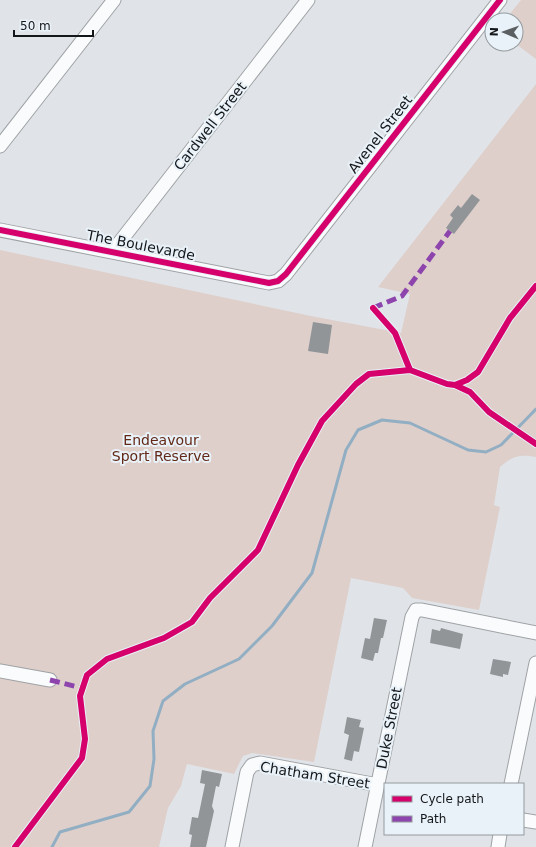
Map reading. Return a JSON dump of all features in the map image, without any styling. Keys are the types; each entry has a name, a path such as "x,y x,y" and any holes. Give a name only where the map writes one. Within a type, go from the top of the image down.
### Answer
{"street":[{"path":"0,146 114,0"},
{"name":"Cardwell Street","path":"112,252 308,0"},
{"name":"Avenel Street","path":"278,281 286,274 500,0"},
{"name":"The Boulevarde","path":"0,230 270,283 278,281"},
{"name":"Duke Street","path":"365,847 380,789 412,617 416,610 536,633"},
{"path":"511,783 536,663"},
{"path":"0,671 50,680"},
{"name":"Chatham Street","path":"232,847 247,772 252,765 260,763 380,789"},
{"path":"524,820 536,822"},
{"path":"498,847 500,835"}],"green space":[{"path":"521,0 536,0 536,59 524,50 524,12 511,12"},
{"name":"Endeavour Sport Reserve","path":"536,84 536,457 516,457 500,467 494,505 500,507 479,610 412,598 403,588 351,578 314,762 252,753 243,756 234,774 187,764 181,786 168,808 159,847 0,847 0,250 311,316 401,333 410,294 378,287"}],"building":[{"path":"472,194 480,200 454,234 446,228 453,218 450,215 458,205 461,208"},
{"path":"313,322 332,325 328,354 308,351"},
{"path":"374,618 387,620 378,653 375,653 373,661 361,658 365,638 370,639"},
{"path":"441,628 463,634 460,649 430,643 432,629 440,631"},
{"path":"493,659 511,662 508,675 503,674 503,677 490,674"},
{"path":"347,717 361,720 359,727 364,728 359,752 354,751 352,761 344,759 349,735 344,733"},
{"path":"202,770 222,774 219,787 216,786 212,806 214,811 206,847 190,847 192,835 189,834 192,817 198,818 205,784 200,783"}],"waterway":[{"path":"52,847 60,832 129,812 150,786 154,759 153,731 163,701 185,684 239,659 272,626 312,573 346,450 358,430 382,420 410,423 468,450 486,452 501,445 536,409"}],"marked path":[{"path":"373,308 402,296 450,231"},
{"path":"50,680 82,688"}],"cycle path":[{"path":"0,230 269,283 278,281 286,274 500,0"},
{"path":"15,847 82,758 85,739 80,696 87,675 107,659 164,638 192,622 210,598 258,550 298,465 322,421 356,384 369,374 410,370 447,384 455,385 467,380 478,372 510,318 536,286"},
{"path":"373,308 395,333 410,370"},
{"path":"455,385 470,392 489,412 536,444"}]}
